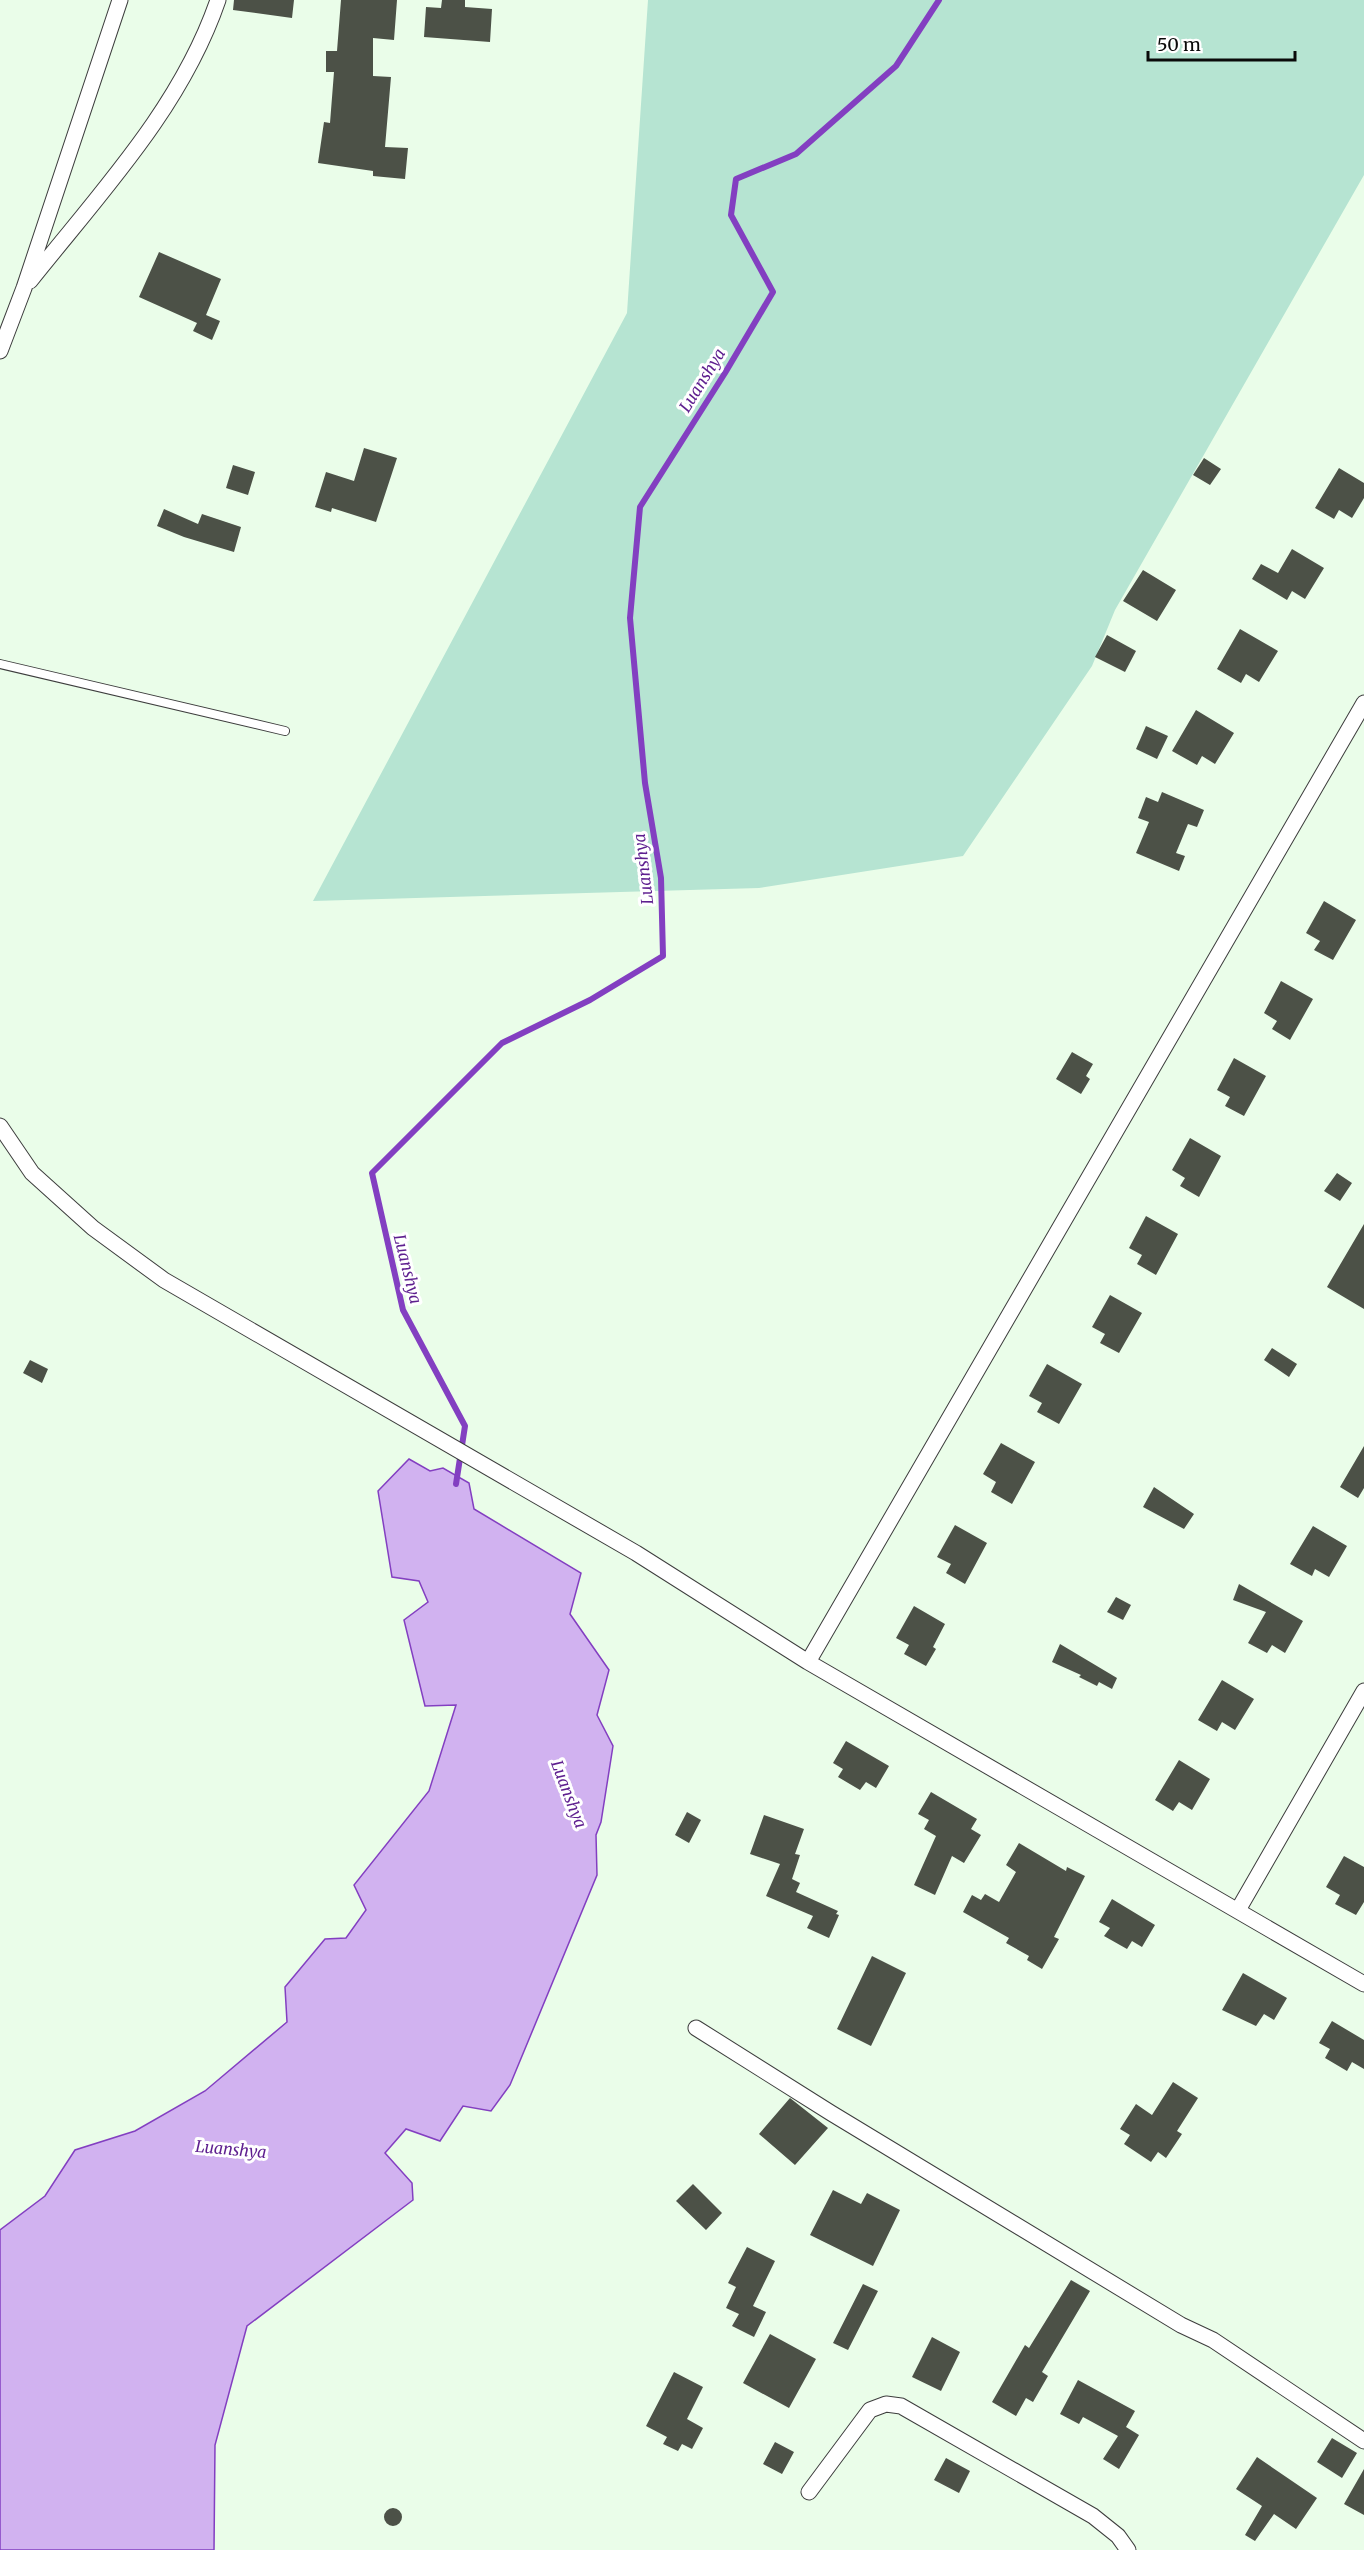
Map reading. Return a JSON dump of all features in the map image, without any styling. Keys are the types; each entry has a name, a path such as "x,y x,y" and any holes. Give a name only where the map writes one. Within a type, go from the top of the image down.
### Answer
{"street":[{"path":"0,351 24,288 120,0"},
{"path":"24,288 160,117 205,40 218,0"},
{"path":"808,1662 1364,703"},
{"path":"0,1126 32,1173 93,1228 147,1267 636,1553 808,1662 1364,1984"},
{"path":"1238,1910 1364,1691"},
{"path":"696,2028 831,2113 1151,2307 1213,2340 1364,2441"},
{"path":"809,2492 870,2410 886,2404 901,2406 1093,2516 1118,2536 1128,2550"}],"lane":[{"path":"0,664 285,730"}],"green space":[{"path":"648,0 1364,0 1364,175 1115,610 1092,666 963,856 759,888 313,901 627,313"}],"water":[{"path":"409,1459 430,1471 443,1468 469,1483 474,1509 581,1573 570,1614 609,1670 597,1715 613,1746 601,1822 596,1835 597,1875 510,2085 491,2111 463,2106 440,2141 406,2129 385,2153 412,2183 413,2200 247,2326 215,2445 214,2550 0,2550 0,2230 45,2196 75,2150 135,2131 205,2091 287,2022 285,1987 325,1939 346,1938 366,1910 354,1885 429,1791 456,1705 425,1706 404,1620 428,1602 419,1581 392,1577 378,1491"}],"building":[{"path":"234,0 294,0 292,18 233,10"},
{"path":"341,0 397,0 394,40 373,38 373,76 391,77 385,147 408,148 405,179 373,176 373,171 318,163 324,122 330,123 334,72 326,72 326,51 337,51"},
{"path":"442,0 465,0 465,7 492,9 490,42 424,37 426,7 441,8"},
{"path":"159,252 221,279 206,315 220,321 212,340 193,331 197,323 139,297"},
{"path":"364,448 397,458 376,522 332,508 331,512 315,507 326,472 354,481"},
{"path":"1204,458 1221,469 1210,485 1193,475"},
{"path":"233,465 255,472 248,495 226,488"},
{"path":"1339,468 1364,483 1364,498 1352,518 1339,510 1334,519 1315,508"},
{"path":"164,509 198,524 202,514 241,527 234,552 157,526"},
{"path":"1292,549 1324,568 1305,599 1292,591 1287,600 1252,579 1261,564 1278,573"},
{"path":"1143,570 1176,590 1157,621 1123,601"},
{"path":"1240,629 1278,651 1259,682 1246,674 1241,683 1217,669"},
{"path":"1107,635 1136,651 1125,672 1095,657"},
{"path":"1196,710 1234,733 1215,764 1202,756 1197,765 1172,751"},
{"path":"1146,726 1168,736 1157,759 1136,749"},
{"path":"1162,792 1204,810 1197,827 1188,824 1176,853 1185,856 1179,871 1136,853 1149,822 1138,818 1146,797 1158,802"},
{"path":"1324,901 1356,920 1333,960 1314,950 1320,941 1306,933"},
{"path":"1281,981 1313,999 1290,1040 1272,1029 1277,1021 1264,1013"},
{"path":"1072,1052 1093,1064 1086,1076 1090,1079 1081,1094 1056,1079"},
{"path":"1234,1058 1266,1076 1244,1116 1225,1106 1230,1097 1217,1090"},
{"path":"1190,1138 1221,1156 1199,1197 1180,1186 1185,1178 1172,1170"},
{"path":"1337,1173 1352,1183 1340,1201 1324,1191"},
{"path":"1146,1216 1178,1234 1156,1275 1137,1264 1142,1255 1129,1248"},
{"path":"1364,1224 1364,1309 1327,1287"},
{"path":"1110,1295 1142,1313 1119,1353 1100,1343 1105,1334 1092,1327"},
{"path":"1272,1348 1297,1364 1289,1377 1264,1360"},
{"path":"30,1360 48,1369 42,1383 23,1373"},
{"path":"1047,1364 1082,1384 1059,1424 1037,1412 1042,1403 1029,1396"},
{"path":"1001,1443 1035,1462 1012,1504 991,1492 996,1482 983,1474"},
{"path":"1364,1446 1364,1488 1358,1498 1340,1487"},
{"path":"1154,1487 1194,1514 1184,1529 1143,1507"},
{"path":"955,1525 987,1543 965,1584 946,1573 951,1564 937,1557"},
{"path":"1313,1526 1347,1546 1329,1577 1315,1569 1312,1576 1290,1564"},
{"path":"1239,1584 1303,1621 1285,1653 1272,1645 1267,1653 1248,1643 1266,1612 1233,1600"},
{"path":"1116,1597 1131,1605 1123,1620 1107,1612"},
{"path":"914,1606 945,1624 933,1647 936,1649 926,1666 904,1654 909,1645 896,1638"},
{"path":"1060,1644 1117,1678 1112,1689 1099,1682 1097,1686 1079,1677 1081,1675 1052,1662"},
{"path":"1222,1680 1254,1699 1235,1730 1222,1722 1217,1731 1198,1720"},
{"path":"846,1741 889,1766 876,1788 866,1782 860,1790 838,1777 843,1769 833,1763"},
{"path":"1179,1760 1210,1779 1192,1810 1179,1802 1173,1811 1155,1800"},
{"path":"931,1792 977,1819 971,1829 981,1835 964,1863 952,1856 935,1895 914,1885 936,1836 924,1829 929,1820 918,1814"},
{"path":"687,1812 701,1820 689,1843 675,1835"},
{"path":"764,1815 804,1829 795,1854 800,1855 792,1879 800,1883 796,1892 838,1911 836,1914 839,1915 829,1938 807,1928 813,1916 766,1896 780,1864 750,1854"},
{"path":"1019,1843 1066,1871 1067,1867 1085,1876 1054,1937 1059,1939 1042,1969 1027,1960 1029,1956 1006,1943 1009,1938 963,1912 972,1895 981,1900 985,1894 999,1902 1016,1872 1006,1865"},
{"path":"1344,1856 1364,1867 1364,1902 1356,1915 1335,1904 1340,1895 1326,1887"},
{"path":"1112,1899 1155,1925 1142,1947 1132,1941 1127,1949 1104,1936 1110,1928 1099,1922"},
{"path":"872,1956 906,1973 871,2046 837,2029"},
{"path":"1243,1973 1287,1998 1274,2020 1264,2014 1256,2026 1222,2010"},
{"path":"1332,2021 1364,2040 1364,2069 1352,2062 1347,2071 1325,2058 1330,2049 1319,2043"},
{"path":"1173,2082 1198,2098 1177,2131 1182,2134 1166,2158 1158,2152 1151,2162 1124,2144 1130,2135 1120,2129 1136,2104 1152,2115"},
{"path":"790,2098 828,2128 795,2165 759,2134"},
{"path":"693,2184 722,2213 706,2230 676,2201"},
{"path":"833,2190 861,2204 867,2193 900,2210 873,2266 810,2235"},
{"path":"747,2247 775,2261 753,2306 766,2312 754,2337 732,2326 739,2314 726,2308 736,2287 728,2283"},
{"path":"1071,2280 1090,2291 1042,2372 1048,2376 1033,2402 1026,2398 1016,2416 992,2402 1025,2345 1029,2348"},
{"path":"863,2284 878,2291 848,2350 833,2343"},
{"path":"770,2334 816,2359 789,2408 743,2383"},
{"path":"932,2337 960,2352 941,2391 912,2377"},
{"path":"674,2372 703,2387 687,2419 703,2428 692,2449 682,2444 678,2451 663,2444 667,2437 646,2426"},
{"path":"1078,2380 1135,2411 1126,2427 1139,2435 1119,2469 1103,2459 1118,2436 1083,2417 1079,2424 1060,2414"},
{"path":"1332,2438 1357,2453 1342,2478 1317,2462"},
{"path":"775,2442 794,2452 782,2474 763,2464"},
{"path":"1257,2457 1317,2498 1296,2529 1274,2514 1255,2541 1245,2535 1262,2506 1236,2489"},
{"path":"946,2458 970,2471 959,2493 934,2480"},
{"path":"1364,2469 1364,2515 1344,2504"},
{"path":"393,2508 399,2511 402,2517 399,2523 393,2526 387,2523 384,2517 387,2511"}],"waterway":[{"name":"Luanshya","path":"456,1484 465,1426 403,1310 372,1173 502,1043 590,1000 663,956 661,878 645,783 630,618 640,507 773,292 731,215 736,179 796,154 896,66 939,0"}]}
